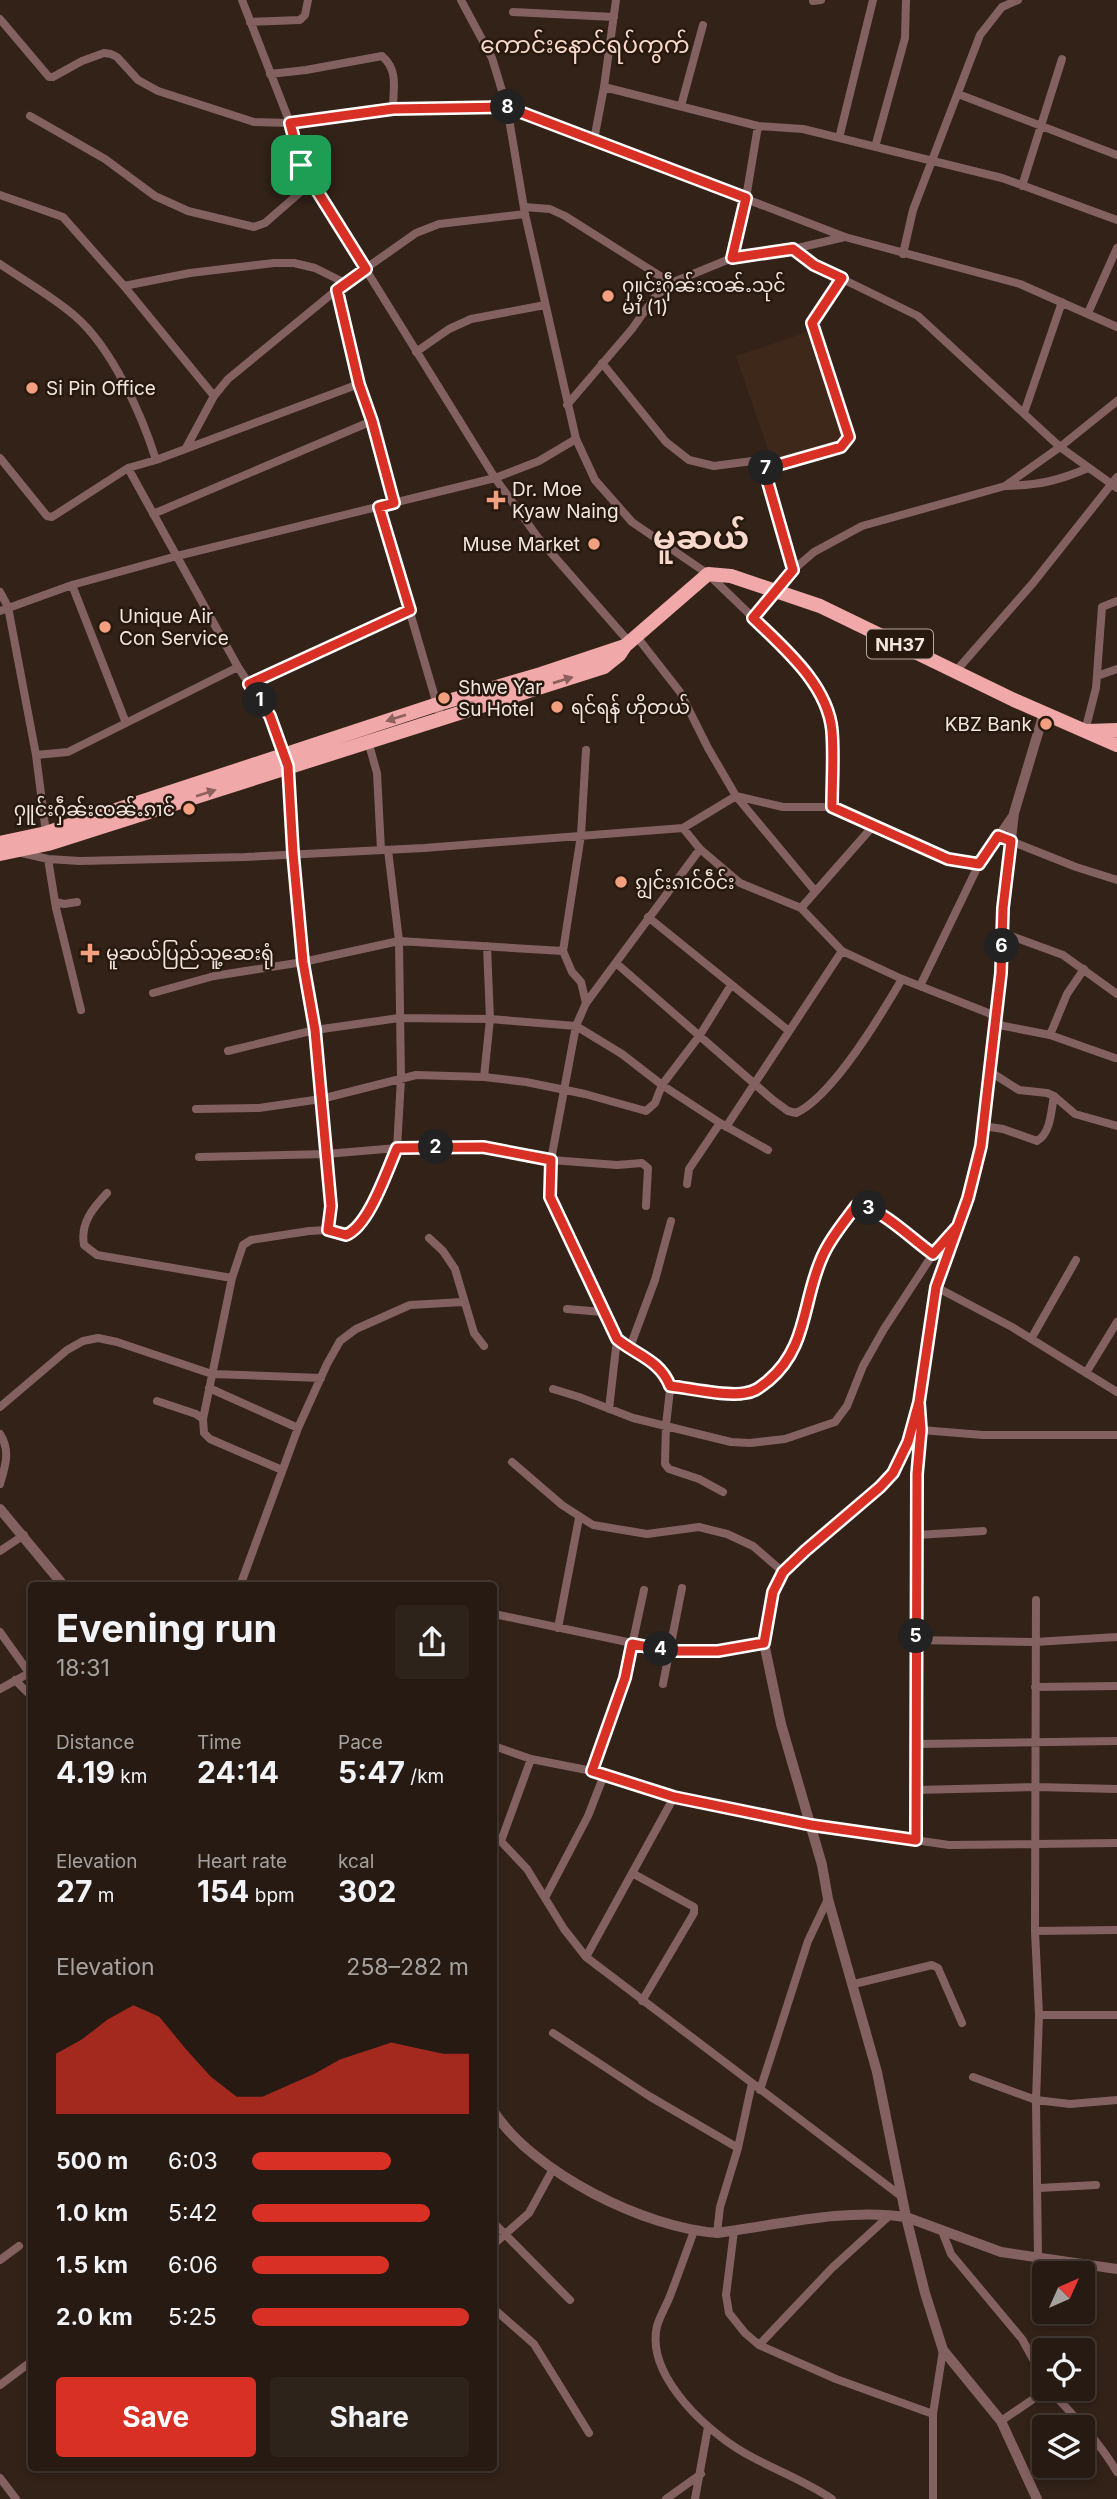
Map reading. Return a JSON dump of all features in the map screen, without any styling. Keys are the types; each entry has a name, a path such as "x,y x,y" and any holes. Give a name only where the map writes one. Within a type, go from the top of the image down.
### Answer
{"highway":[{"name":"NH37","path":"708,574 731,576 820,606 1117,745"},
{"path":"3,847 439,711 630,642 708,574"},
{"path":"3,847 48,845 287,760 368,741 439,711"},
{"name":"NH37","path":"1085,731 1117,730"}],"street":[{"path":"242,0 290,123 301,165 495,478 539,539 630,642 680,692 736,796 814,891"},
{"path":"250,22 300,20 305,15 308,0"},
{"path":"461,0 492,58 507,107 524,210 576,439 595,480 632,522 708,574 798,661 819,691 832,729 832,807"},
{"path":"594,140 616,0"},
{"path":"839,138 873,0"},
{"path":"875,147 905,38 906,0"},
{"path":"903,254 912,210 980,35 1002,7 1018,0"},
{"path":"513,12 614,17"},
{"path":"0,19 49,77 82,61 104,53 111,54 138,80 158,91 254,122 290,123 393,109 507,107 845,237 1020,284 1117,327"},
{"path":"681,106 703,25"},
{"path":"271,74 382,57 391,64 394,71 393,109"},
{"path":"1022,186 1062,59"},
{"path":"604,87 758,126 803,129 1002,178 1117,220"},
{"path":"958,94 1117,155"},
{"path":"30,116 105,159 155,196 188,211 254,227 265,223 313,182"},
{"path":"732,258 746,198 758,126"},
{"path":"0,195 64,217 214,396"},
{"path":"186,448 214,396 228,379 345,283 416,233 439,224 524,210 550,209 671,283"},
{"path":"567,405 654,298 671,283 732,258 793,249 845,237"},
{"path":"1088,313 1117,248"},
{"path":"793,249 814,265 918,316 1060,447 1114,487"},
{"path":"124,286 190,273 274,263 294,263 315,268 345,283"},
{"path":"0,264 76,317 101,347 146,428 156,460"},
{"path":"764,469 841,447 849,437 812,323 842,278"},
{"path":"337,290 359,384 394,503"},
{"path":"1024,413 1062,302"},
{"path":"416,352 449,329 471,320 545,305"},
{"path":"602,363 666,442 689,460 714,466 756,459 762,463 793,570"},
{"path":"0,458 50,517 128,468 359,384"},
{"path":"1005,486 1060,447 1117,401"},
{"path":"153,514 372,421"},
{"path":"4,609 72,585 177,556 495,478 539,461 576,439"},
{"path":"128,468 238,667 270,716 287,760 303,962 315,1030 331,1206 328,1230"},
{"path":"753,618 793,570 814,552 862,526 1005,486 1059,481 1088,468"},
{"path":"956,671 1114,487 1117,477"},
{"path":"379,507 439,711"},
{"path":"72,585 126,723"},
{"path":"0,592 36,755 46,833"},
{"path":"1085,731 1096,688 1102,607 1117,601"},
{"path":"249,684 410,610"},
{"path":"36,755 68,752 238,667"},
{"path":"1097,676 1117,669"},
{"path":"1037,2499 1001,2421 943,2350 901,2196 877,2071 828,1899 811,1825 780,1724 764,1643 773,1592 783,1572 880,1487 893,1473 908,1442 919,1402 936,1287 958,1226 981,1146 1014,813 1044,713"},
{"path":"282,1470 210,1439 204,1433 203,1419 232,1278 243,1245 251,1240 328,1230 346,1235 356,1229 365,1217 397,1148 401,1079 398,941 377,773 368,741"},
{"path":"586,750 581,835 563,951 572,972 582,982 586,1003"},
{"path":"3,847 48,859 149,859 385,850 683,828 736,796 783,807 832,807 948,859 979,864"},
{"path":"920,986 979,864 1014,813"},
{"path":"801,908 874,825"},
{"path":"683,828 700,849 740,883 801,908 842,951 995,1020 1050,1035 1115,1058"},
{"path":"998,836 1117,880"},
{"path":"700,849 586,1003 576,1026 551,1160 550,1197 617,1339 661,1369 670,1386 664,1460 669,1469 699,1479 723,1492"},
{"path":"48,859 55,902 81,1010"},
{"path":"55,902 77,902"},
{"path":"648,917 789,1031"},
{"path":"1003,933 1063,955 1117,994"},
{"path":"153,993 214,976 303,962 398,941 563,951"},
{"path":"484,1077 490,1018 487,946"},
{"path":"687,1184 690,1169 755,1083 842,951"},
{"path":"616,963 788,1111 796,1113 803,1110 834,1079 884,1011 902,979"},
{"path":"1050,1035 1067,994 1084,969"},
{"path":"196,1108 259,1108 321,1099 416,1075 484,1077 526,1082 585,1094 646,1111 655,1103 662,1085 701,1035 731,985"},
{"path":"228,1051 315,1030 400,1018 490,1018 576,1026 622,1054 662,1085 723,1125 768,1150"},
{"path":"989,1071 1019,1090 1047,1093 1075,1114 1117,1126"},
{"path":"983,1126 1003,1129 1029,1139 1042,1138 1054,1096"},
{"path":"199,1157 483,1147 551,1160 645,1165 648,1168 646,1206"},
{"path":"107,1193 96,1204 81,1231 84,1245 97,1255 232,1278"},
{"path":"670,1386 742,1394 757,1390 777,1373 790,1357 803,1325 824,1252 860,1204 877,1213 933,1254"},
{"path":"630,1347 655,1280 671,1222"},
{"path":"553,1389 633,1418 731,1442 785,1439 835,1422 847,1406 863,1366 884,1329 933,1254 958,1226"},
{"path":"429,1238 443,1251 455,1269 474,1333 484,1346"},
{"path":"1031,1339 1076,1260"},
{"path":"936,1287 1031,1339 1117,1392"},
{"path":"241,1582 298,1427 340,1341 356,1329 410,1305 463,1302"},
{"path":"567,1309 603,1312"},
{"path":"1086,1373 1117,1322"},
{"path":"0,1407 67,1350 83,1341 98,1338 212,1374 321,1378"},
{"path":"609,1409 617,1339"},
{"path":"209,1388 298,1427"},
{"path":"157,1401 196,1414 203,1419"},
{"path":"916,1840 917,1474 921,1430 919,1402"},
{"path":"921,1430 983,1435 1117,1435"},
{"path":"0,1434 6,1447 7,1460 0,1484"},
{"path":"512,1462 579,1518 593,1525 647,1534 699,1527 727,1534 753,1546 783,1572"},
{"path":"0,1509 61,1582"},
{"path":"558,1628 579,1518"},
{"path":"917,1535 983,1531"},
{"path":"0,1550 24,1535"},
{"path":"663,1684 682,1588"},
{"path":"592,1771 625,1678 644,1590"},
{"path":"1035,1600 1035,1931 1040,2015 1037,2100 1038,2258"},
{"path":"497,1615 670,1651 718,1651 764,1643"},
{"path":"0,1632 28,1669"},
{"path":"916,1640 1035,1642 1117,1637"},
{"path":"0,1689 28,1674"},
{"path":"15,1681 28,1693"},
{"path":"1035,1688 1117,1686"},
{"path":"918,1744 1117,1741"},
{"path":"497,1747 531,1759 592,1771 674,1797 811,1825 949,1845 1117,1843"},
{"path":"501,1841 531,1759"},
{"path":"546,1896 588,1816 604,1775"},
{"path":"916,1790 1036,1787 1117,1789"},
{"path":"586,1957 674,1797"},
{"path":"497,1837 527,1869 564,1929 586,1957 901,2196"},
{"path":"632,1872 694,1907 694,1913 642,2001"},
{"path":"760,2090 808,1941 828,1899"},
{"path":"1035,1931 1117,1930"},
{"path":"853,1984 932,1965 938,1968 962,2023"},
{"path":"1040,2015 1117,2015"},
{"path":"553,2033 649,2096 738,2148"},
{"path":"973,2077 1037,2100 1070,2104 1117,2100"},
{"path":"717,2233 720,2207 738,2148 752,2083"},
{"path":"497,2117 502,2126 553,2169 612,2203 656,2222 694,2231 717,2233 858,2214 890,2215 906,2217 1001,2252 1117,2269"},
{"path":"497,2242 529,2213 553,2169"},
{"path":"1039,2188 1096,2185"},
{"path":"759,2346 832,2268 890,2215"},
{"path":"497,2226 570,2300"},
{"path":"694,2231 657,2327 658,2348 664,2373 682,2400 708,2427 749,2456 789,2474 832,2499"},
{"path":"734,2231 726,2295 729,2313 759,2346 836,2379 933,2414"},
{"path":"942,2231 951,2254 1023,2339 1032,2356"},
{"path":"0,2260 19,2246"},
{"path":"497,2312 534,2344 589,2433"},
{"path":"933,2499 933,2414 943,2350"},
{"path":"0,2385 28,2364"},
{"path":"1001,2421 1032,2400"},
{"path":"1060,2401 1108,2456 1117,2472"},
{"path":"695,2499 708,2427"},
{"path":"666,2499 701,2474"},
{"path":"0,2478 16,2499"}],"shaded area":[{"path":"807,332 845,440 773,465 736,356"}],"place":[{"name":"ႁူင်းႁဵၼ်းၸၼ်ႉသုင် မၢႆ (1)","path":"608,296"},
{"name":"Si Pin Office","path":"32,388"},
{"name":"Dr. Moe Kyaw Naing","path":"496,500"},
{"name":"Muse Market","path":"594,544"},
{"name":"Unique Air Con Service","path":"105,627"},
{"name":"Shwe Yar Su Hotel","path":"444,698"},
{"name":"ရင်ရန် ဟိုတယ်","path":"557,707"},
{"name":"KBZ Bank","path":"1046,724"},
{"name":"ႁူင်းႁဵၼ်းၸၼ်ႉၵၢင်","path":"189,809"},
{"name":"ၵျွင်းၵၢင်ဝဵင်း","path":"621,882"},
{"name":"မူဆယ်ပြည်သူ့ဆေးရုံ","path":"90,953"}],"district":[{"name":"ကောင်းနောင်ရပ်ကွက်","path":"585,45"},
{"name":"မူဆယ်","path":"701,537"}],"route":[{"path":"301,165 290,123 393,109 507,107 746,198 735,235 732,258 793,249 814,265 842,278 812,323 849,437 841,447 764,469 793,570 753,618 798,661 819,691 832,729 832,807 948,859 979,864 998,836 1011,841 1003,908 1001,973 981,1146 968,1198 958,1226 946,1255 936,1287 925,1367 919,1402 921,1430 917,1474 916,1840 811,1825 674,1797 592,1771 625,1678 632,1644 670,1651 718,1651 764,1643 773,1592 783,1572 893,1473 908,1442 919,1402 936,1287 958,1226 933,1254 877,1213 864,1205 856,1206 824,1252 803,1325 790,1357 777,1373 757,1390 742,1394 670,1386 661,1369 617,1339 550,1197 551,1160 483,1147 397,1148 365,1217 353,1233 346,1235 328,1230 331,1206 315,1030 303,962 288,766 270,716 249,684 410,610 379,507 394,503 359,384 337,290 366,269 301,165"}]}
